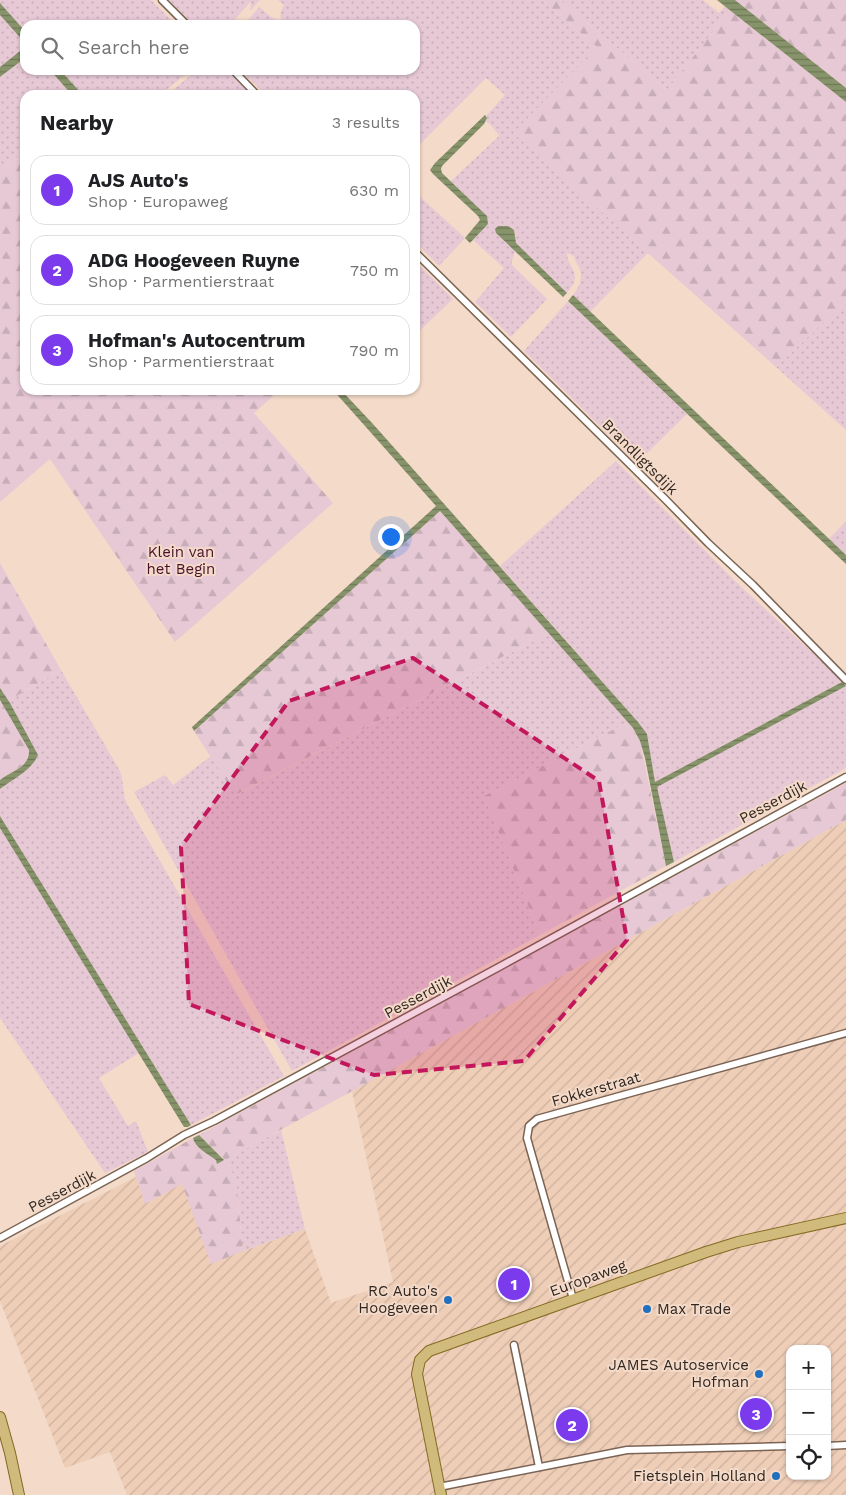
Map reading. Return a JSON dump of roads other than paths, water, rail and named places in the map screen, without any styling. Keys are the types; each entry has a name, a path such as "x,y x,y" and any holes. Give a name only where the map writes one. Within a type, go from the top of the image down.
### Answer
{"main road":[{"name":"Europaweg","path":"440,1491 417,1374 422,1358 434,1348 738,1242 846,1218"},
{"path":"0,1417 19,1495"}],"street":[{"path":"162,0 182,20"},
{"path":"237,75 252,90"},
{"name":"Brandligtsdijk","path":"420,257 708,543 753,585 846,680"},
{"name":"Pesserdijk","path":"0,1238 147,1158 184,1135 214,1121 491,972 846,776"},
{"name":"Fokkerstraat","path":"573,1299 527,1138 529,1126 537,1119 846,1033"},
{"path":"514,1345 539,1467"},
{"path":"831,1446 846,1445"},
{"path":"440,1491 539,1467 627,1450 786,1446"}],"place":[{"name":"AJS Auto's","path":"514,1284"},
{"name":"RC Auto's Hoogeveen","path":"448,1300"},
{"name":"Max Trade","path":"647,1309"},
{"name":"JAMES Autoservice Hofman","path":"759,1374"},
{"name":"Hofman's Autocentrum","path":"756,1414"},
{"name":"ADG Hoogeveen Ruyne","path":"572,1425"},
{"name":"Fietsplein Holland","path":"776,1476"}],"park label":[{"name":"Klein van het Begin","path":"181,560"}]}
